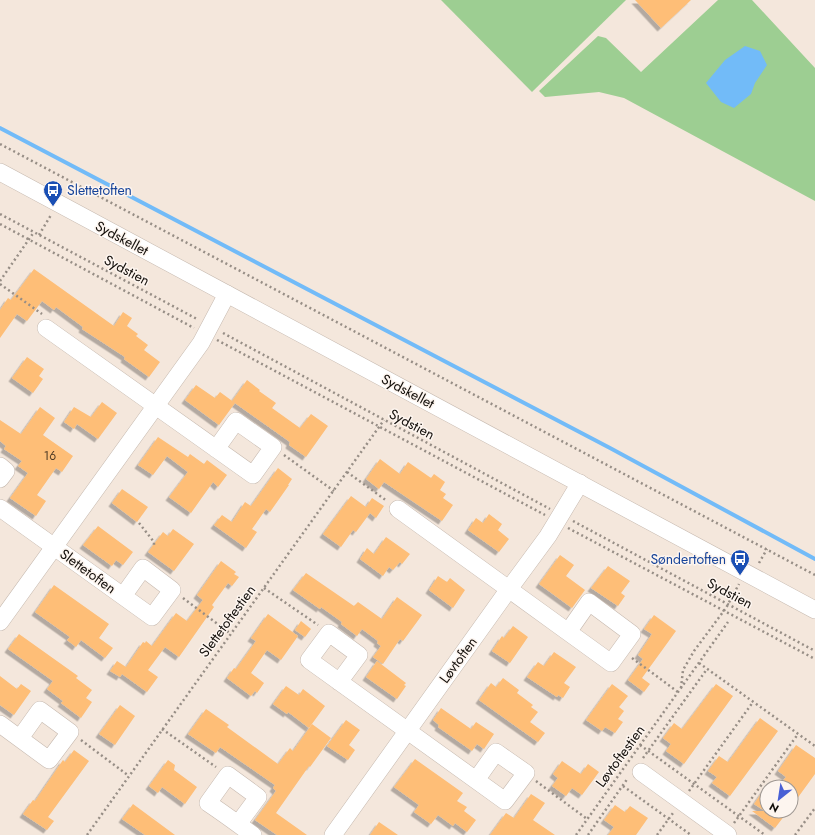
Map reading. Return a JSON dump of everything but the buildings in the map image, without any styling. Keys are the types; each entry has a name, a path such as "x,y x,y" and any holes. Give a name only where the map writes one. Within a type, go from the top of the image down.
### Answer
{"street":[{"name":"Sydskellet","path":"0,172 815,610"},
{"name":"Slettetoften","path":"0,622 208,330 227,294"},
{"path":"46,328 253,475 273,447 236,421 216,448"},
{"path":"0,466 6,471 0,479"},
{"name":"Løvtoften","path":"333,835 548,536 580,483"},
{"name":"Slettetoften","path":"0,508 122,596 152,617 172,590 143,568 122,596"},
{"path":"398,509 509,589 568,632 611,663 632,634 589,602 568,632"},
{"path":"339,682 359,655 329,633 309,660 339,682 407,731 476,780 506,801 526,773 496,752 476,780"},
{"path":"0,724 50,760 70,732 40,710 20,738"},
{"path":"637,770 728,834"},
{"path":"238,824 258,797 228,776 208,803 253,835"}],"path":[{"path":"0,144 815,575"},
{"path":"39,235 54,210"},
{"name":"Sydstien","path":"0,214 208,330 384,420 559,518 729,604 815,651"},
{"path":"0,224 208,330 379,427 559,518 724,611 815,659"},
{"path":"0,280 34,232"},
{"path":"0,284 49,320 46,328"},
{"name":"Slettetoftestien","path":"88,835 384,420"},
{"path":"273,447 334,491"},
{"path":"347,472 398,509"},
{"path":"139,523 154,542 154,547"},
{"path":"759,563 766,549"},
{"name":"Løvtoftestien","path":"680,688 683,670 694,651 729,604 741,579"},
{"path":"264,588 329,633"},
{"path":"172,590 231,634"},
{"name":"Løvtoftestien","path":"576,835 728,622"},
{"path":"620,650 678,692"},
{"path":"698,663 815,746"},
{"path":"588,835 623,786 637,770 648,751 707,669"},
{"path":"657,835 752,702"},
{"path":"162,730 228,776"},
{"path":"70,732 129,776"},
{"path":"728,834 798,734"},
{"path":"640,745 765,835"},
{"path":"526,773 587,819"},
{"path":"623,786 691,835"},
{"path":"795,835 815,808"}],"green space":[{"path":"441,0 626,0 532,92"},
{"path":"718,0 752,0 815,68 815,201 624,98 599,92 545,97 539,91 598,36 606,38 641,72"}],"water":[{"path":"745,46 760,51 767,65 755,83 751,94 734,108 721,102 706,83 725,60"}],"waterway":[{"path":"0,128 610,448 815,559"}],"place":[{"name":"Slettetoften","path":"53,207"},
{"name":"Søndertoften","path":"740,576"}]}
